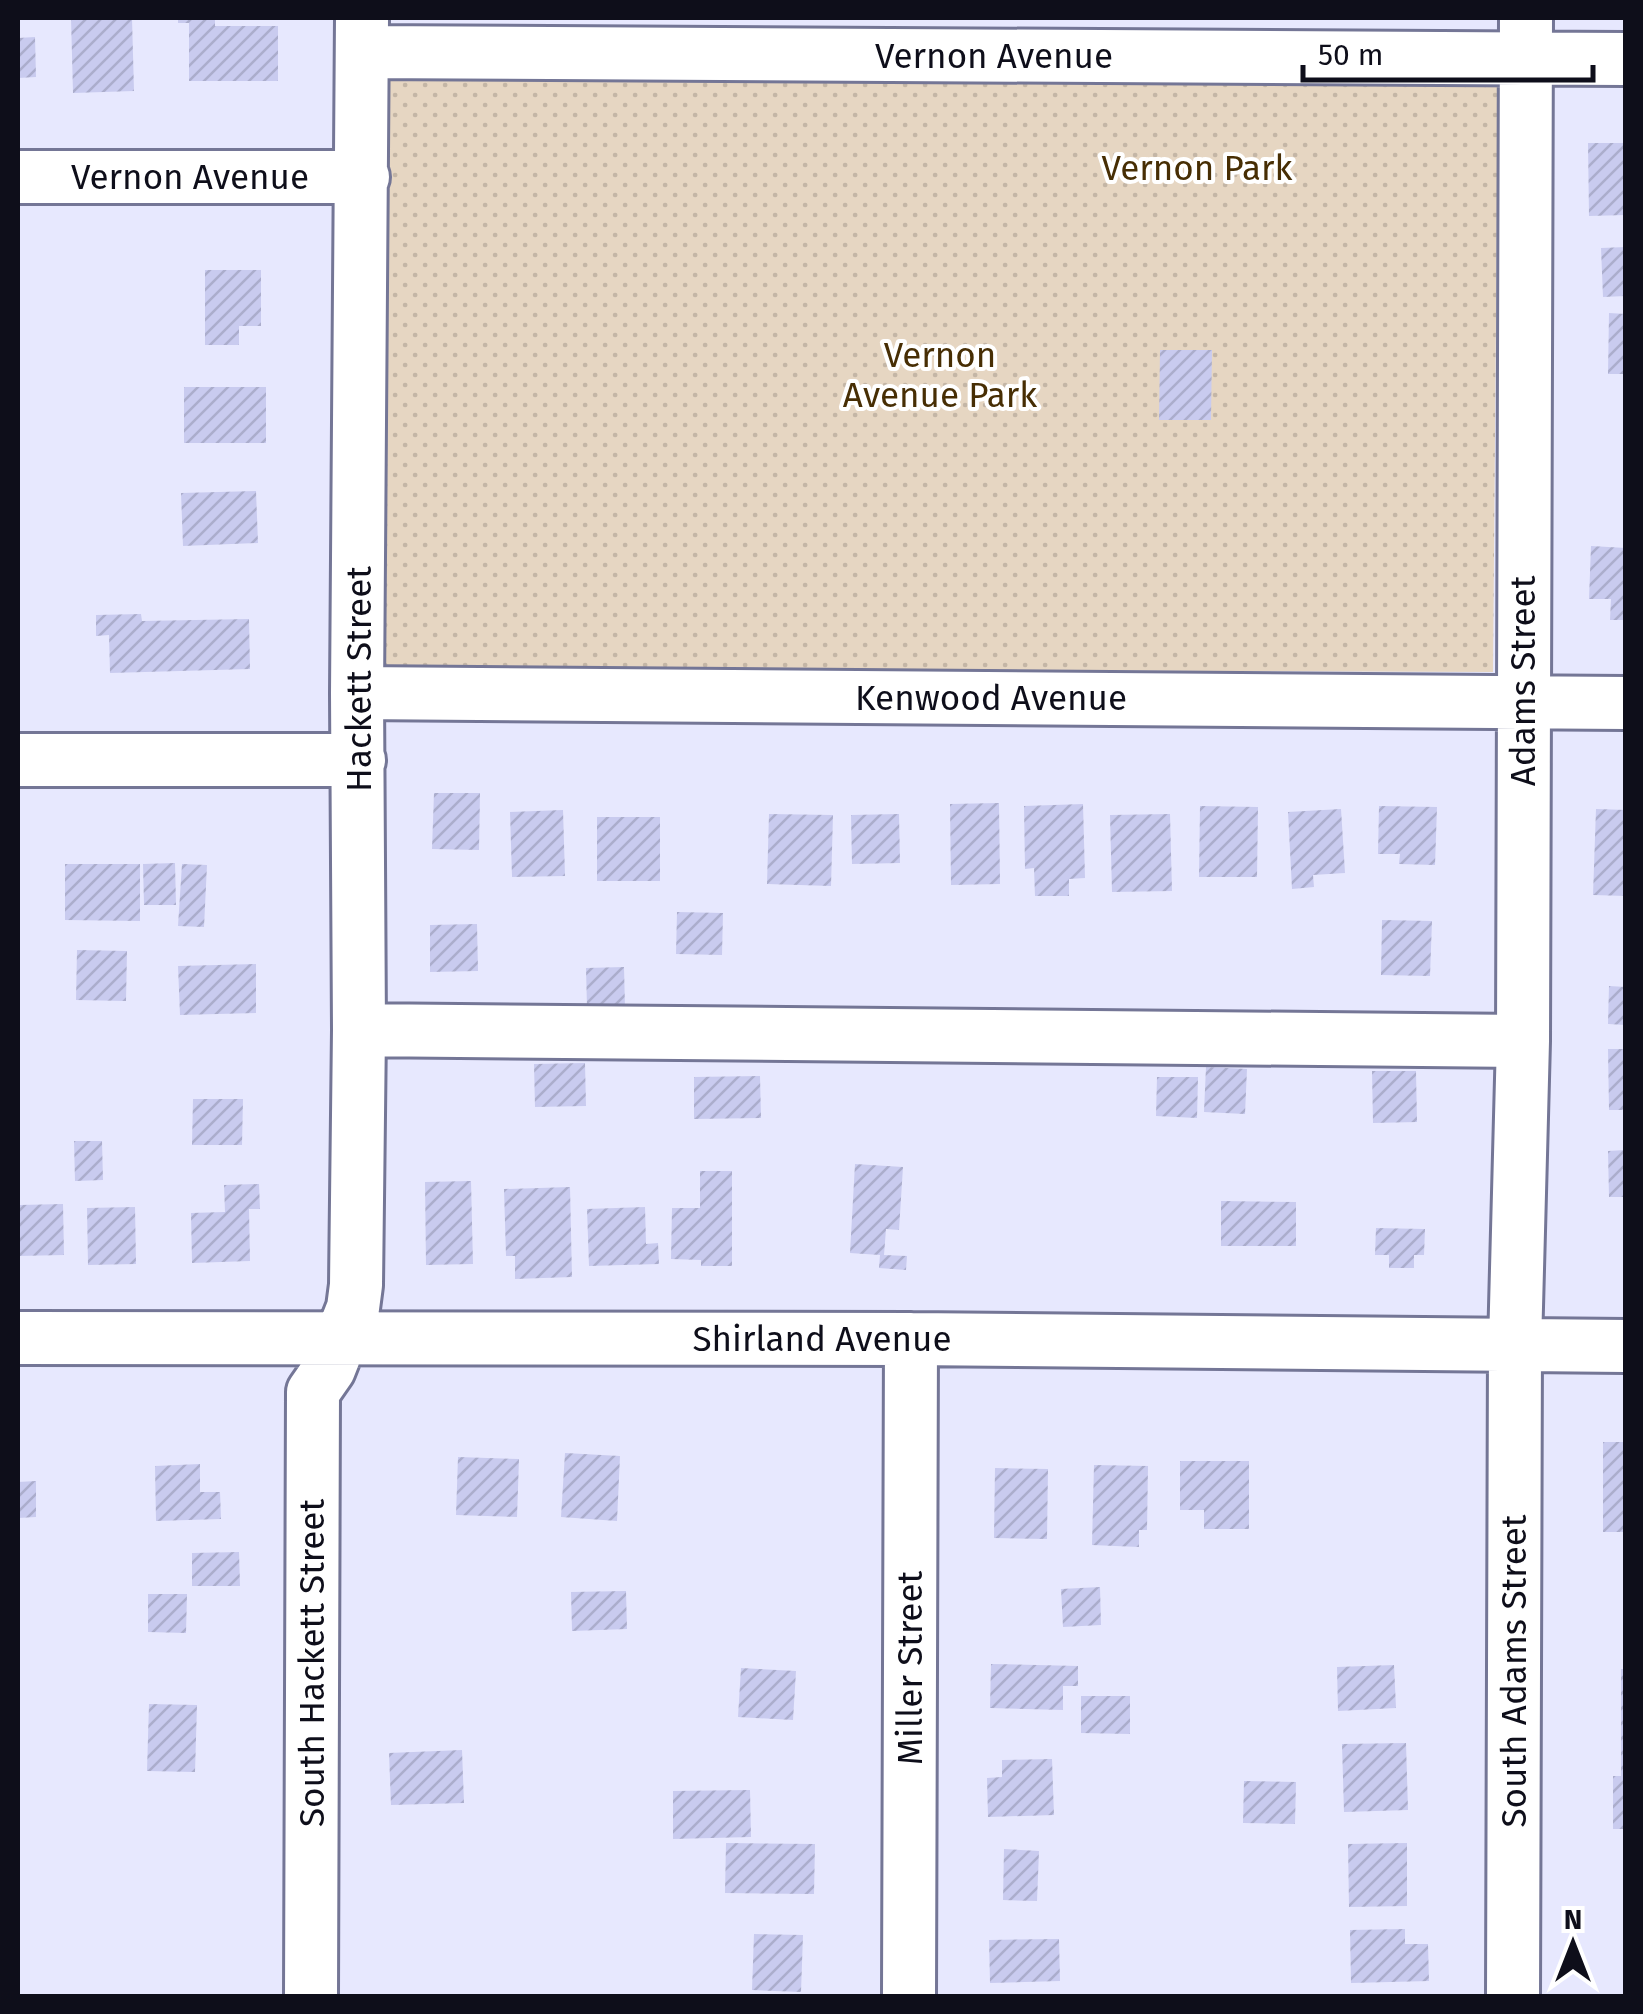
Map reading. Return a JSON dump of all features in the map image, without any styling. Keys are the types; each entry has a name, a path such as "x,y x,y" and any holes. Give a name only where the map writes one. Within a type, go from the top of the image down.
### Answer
{"street":[{"name":"Vernon Avenue","path":"363,35 1526,38 1626,59"},
{"name":"Hackett Street","path":"341,1338 353,1308 356,1285 356,693 363,35"},
{"name":"Adams Street","path":"1515,1345 1523,1040 1526,38"},
{"name":"Vernon Avenue","path":"18,177 363,177"},
{"name":"Kenwood Avenue","path":"356,693 1626,702"},
{"path":"18,760 359,760"},
{"path":"359,1030 1523,1040"},
{"name":"Shirland Avenue","path":"18,1338 911,1339 1626,1346"},
{"name":"South Hackett Street","path":"311,1996 313,1392 329,1368 341,1338"},
{"name":"Miller Street","path":"909,1996 911,1339"},
{"name":"South Adams Street","path":"1514,1996 1515,1345"}],"green space":[{"name":"Vernon Avenue Park","path":"388,77 1498,83 1493,672 382,668"}],"building":[{"path":"71,18 132,18 134,91 73,93"},
{"path":"178,18 215,18 215,26 278,26 278,81 189,81 189,23 178,23"},
{"path":"35,37 36,77 18,78 18,38"},
{"path":"1588,143 1626,143 1626,215 1589,216"},
{"path":"1626,247 1626,296 1603,297 1601,248"},
{"path":"205,270 261,270 261,326 239,326 239,345 205,345"},
{"path":"1609,313 1626,314 1626,374 1608,374"},
{"path":"1160,350 1212,350 1211,420 1159,420"},
{"path":"184,387 266,387 266,443 184,443"},
{"path":"256,491 258,543 183,546 181,493"},
{"path":"1591,546 1626,548 1626,620 1610,620 1611,599 1589,599"},
{"path":"141,614 142,621 249,619 250,669 110,673 109,635 96,636 96,615"},
{"path":"434,793 480,793 479,850 432,849"},
{"path":"999,803 1000,884 951,885 950,804"},
{"path":"1083,804 1085,878 1069,879 1069,896 1035,896 1034,868 1025,869 1024,806"},
{"path":"1200,806 1258,807 1257,877 1199,877"},
{"path":"1379,806 1437,807 1435,865 1399,864 1400,854 1378,854"},
{"path":"1341,809 1345,873 1313,875 1314,887 1292,889 1288,812"},
{"path":"1596,809 1626,810 1626,896 1593,895"},
{"path":"563,810 565,876 512,877 510,812"},
{"path":"769,814 833,815 831,886 767,884"},
{"path":"899,814 900,863 852,864 851,815"},
{"path":"1170,814 1172,891 1112,892 1110,815"},
{"path":"597,817 660,817 660,881 597,881"},
{"path":"175,863 176,905 144,905 143,864"},
{"path":"65,864 140,864 140,921 65,920"},
{"path":"182,864 207,865 204,927 178,926"},
{"path":"677,912 723,913 722,955 676,954"},
{"path":"1382,920 1432,921 1430,976 1381,975"},
{"path":"477,924 478,971 430,972 430,925"},
{"path":"77,950 127,951 126,1001 76,1000"},
{"path":"256,964 256,1013 180,1015 178,966"},
{"path":"624,967 625,1008 587,1008 586,968"},
{"path":"1609,986 1626,987 1626,1025 1608,1024"},
{"path":"1608,1049 1626,1049 1626,1110 1609,1110"},
{"path":"585,1063 586,1106 535,1107 534,1064"},
{"path":"1206,1067 1247,1069 1245,1114 1204,1112"},
{"path":"1372,1071 1416,1071 1417,1122 1373,1123"},
{"path":"760,1076 761,1118 694,1119 694,1077"},
{"path":"1157,1077 1198,1077 1197,1118 1156,1116"},
{"path":"193,1099 243,1099 242,1145 192,1145"},
{"path":"74,1141 102,1141 103,1180 75,1181"},
{"path":"1626,1150 1626,1197 1609,1197 1608,1151"},
{"path":"855,1164 903,1167 899,1230 886,1229 884,1255 907,1256 906,1270 879,1268 880,1255 850,1253"},
{"path":"700,1171 732,1171 732,1266 701,1266 701,1260 671,1259 672,1208 700,1208"},
{"path":"471,1181 473,1264 426,1265 425,1182"},
{"path":"259,1184 260,1209 249,1209 250,1261 192,1263 191,1213 225,1212 224,1185"},
{"path":"570,1187 572,1277 515,1279 515,1256 506,1256 504,1189"},
{"path":"1221,1201 1296,1202 1296,1246 1221,1246"},
{"path":"63,1204 64,1255 18,1256 20,1205"},
{"path":"135,1207 136,1264 88,1265 87,1208"},
{"path":"645,1207 646,1244 658,1243 659,1264 589,1266 587,1209"},
{"path":"1376,1228 1425,1229 1424,1255 1414,1255 1414,1268 1389,1268 1389,1255 1375,1255"},
{"path":"1603,1442 1626,1442 1626,1532 1603,1532"},
{"path":"565,1453 620,1456 617,1521 561,1517"},
{"path":"458,1457 519,1459 517,1517 456,1515"},
{"path":"1180,1461 1249,1461 1249,1529 1204,1529 1204,1510 1180,1510"},
{"path":"200,1464 200,1492 220,1492 221,1519 156,1521 155,1466"},
{"path":"1094,1465 1148,1466 1147,1530 1139,1530 1139,1547 1092,1545"},
{"path":"995,1468 1048,1469 1047,1539 994,1538"},
{"path":"36,1481 36,1517 18,1518 18,1482"},
{"path":"239,1552 240,1586 192,1586 192,1553"},
{"path":"1100,1587 1101,1625 1063,1627 1061,1589"},
{"path":"626,1591 627,1629 572,1631 571,1592"},
{"path":"148,1594 187,1594 186,1633 148,1632"},
{"path":"991,1664 1078,1666 1078,1686 1063,1686 1063,1710 990,1708"},
{"path":"1394,1665 1396,1708 1338,1711 1337,1667"},
{"path":"741,1668 796,1671 793,1720 738,1717"},
{"path":"1621,1669 1626,1669 1626,1829 1613,1829 1613,1776 1621,1776"},
{"path":"1081,1696 1130,1696 1130,1734 1081,1733"},
{"path":"149,1704 197,1705 195,1772 147,1771"},
{"path":"1406,1743 1408,1810 1344,1812 1342,1744"},
{"path":"462,1750 464,1803 391,1805 389,1753"},
{"path":"1052,1759 1054,1815 988,1817 987,1778 1002,1777 1002,1760"},
{"path":"1244,1781 1296,1782 1295,1824 1243,1823"},
{"path":"750,1790 751,1837 673,1839 673,1791"},
{"path":"726,1843 815,1844 814,1894 725,1893"},
{"path":"1407,1843 1407,1906 1349,1907 1348,1844"},
{"path":"1004,1849 1039,1851 1037,1901 1003,1900"},
{"path":"1405,1929 1405,1944 1428,1944 1429,1981 1351,1983 1350,1930"},
{"path":"754,1934 803,1935 801,1992 752,1990"},
{"path":"1059,1939 1060,1981 990,1983 989,1940"}],"park label":[{"name":"Vernon Park","path":"1197,168"}]}
